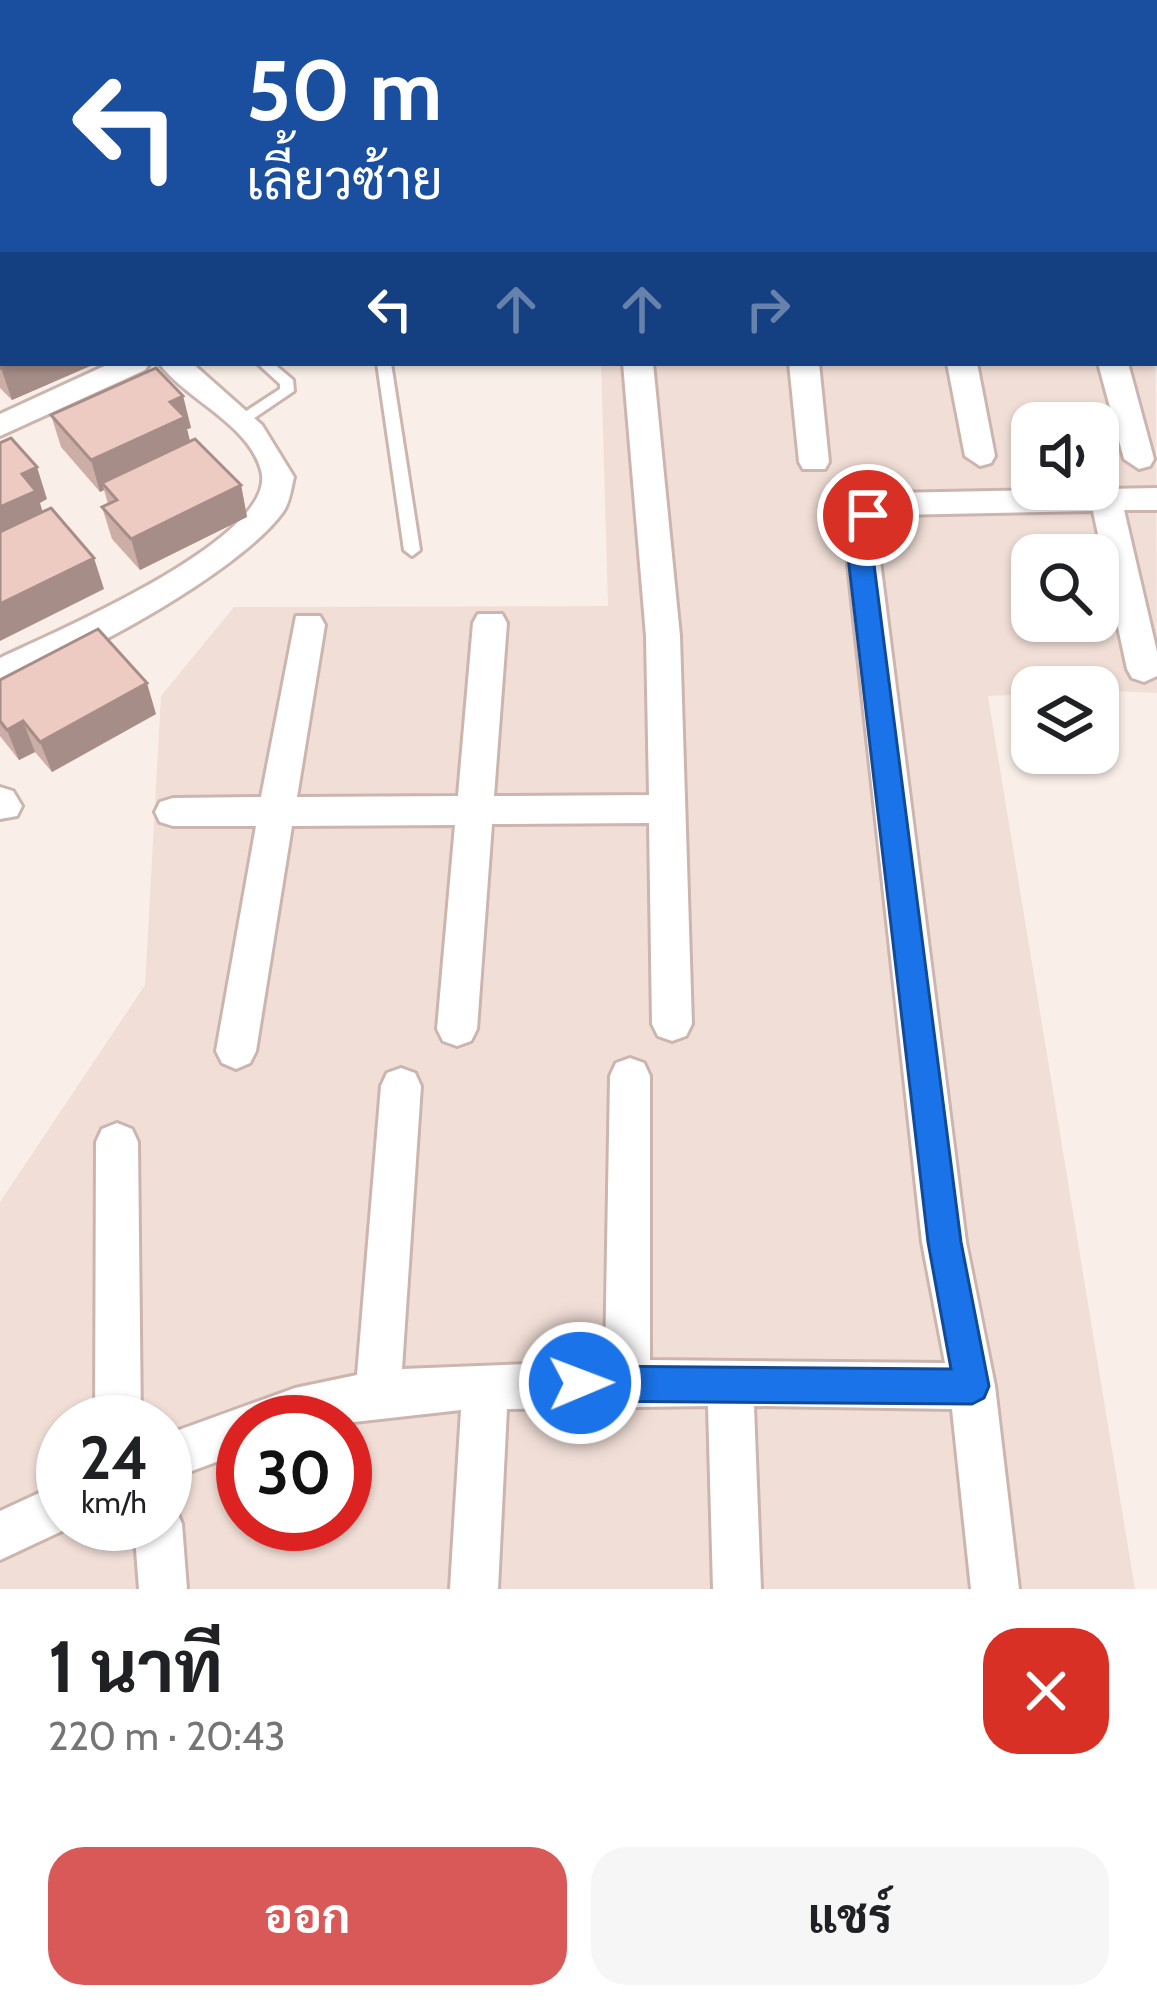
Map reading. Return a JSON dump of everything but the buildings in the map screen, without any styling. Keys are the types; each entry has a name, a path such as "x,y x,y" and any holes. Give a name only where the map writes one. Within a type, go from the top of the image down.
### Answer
{"street":[{"path":"0,426 129,366"},
{"path":"0,673 193,575 235,547 260,523 280,480 272,458 177,366"},
{"path":"638,366 663,636 672,1024"},
{"path":"804,366 814,461"},
{"path":"963,366 980,456"},
{"path":"1114,366 1139,459"},
{"path":"1119,500 1157,499"},
{"path":"995,1589 972,1386 944,1242 860,528 868,515 889,504 1011,502"},
{"path":"1108,510 1144,669"},
{"path":"457,1029 490,623"},
{"path":"236,1051 308,625"},
{"path":"173,812 670,809"},
{"path":"627,1382 630,1076"},
{"path":"378,1392 401,1086"},
{"path":"117,1142 118,1395"},
{"path":"363,1395 627,1382 972,1386"},
{"path":"730,1384 737,1589"},
{"path":"474,1589 485,1386"},
{"path":"0,1536 36,1519"},
{"path":"160,1551 163,1589"}],"lane":[{"path":"239,422 287,391 288,382 268,366"},
{"path":"385,366 412,550"}],"shaded area":[{"path":"601,366 1156,366 1157,693 1119,691 1119,666 1011,666 1011,695 988,696 1135,1589 0,1589 0,1202 145,985 161,696 234,607 608,606"}],"route":[{"path":"580,1383 972,1386 944,1242 860,557 860,528 868,515"}]}
